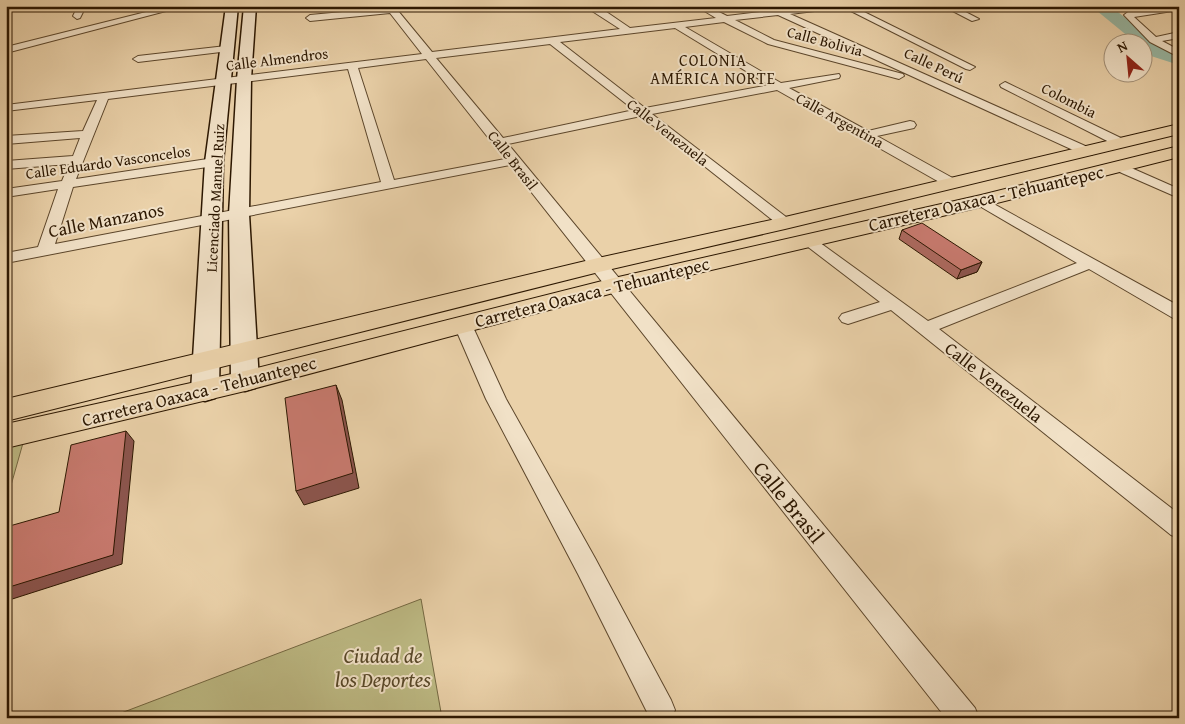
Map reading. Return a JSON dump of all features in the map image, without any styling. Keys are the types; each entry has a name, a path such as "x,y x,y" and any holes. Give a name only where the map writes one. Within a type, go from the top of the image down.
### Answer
{"main road":[{"name":"Carretera Oaxaca - Tehuantepec","path":"6,436 205,391 614,285 981,201 1120,155 1179,129"},
{"name":"Carretera Oaxaca - Tehuantepec","path":"61,397 598,265 1088,152 1120,155 1179,151"},
{"path":"6,410 61,397"},
{"path":"6,419 61,397"}],"street":[{"path":"77,16 82,6"},
{"path":"6,50 181,6"},
{"name":"Licenciado Manuel Ruiz","path":"205,391 208,360 214,162 226,49 233,6"},
{"name":"Licenciado Manuel Ruiz","path":"245,381 239,214 244,78 250,6"},
{"path":"594,8 625,6"},
{"name":"Calle Bolivia","path":"700,6 724,20 771,42 948,89"},
{"name":"Calle Perú","path":"766,6 1088,152"},
{"name":"Calle Almendros","path":"6,108 830,6"},
{"path":"845,6 970,67"},
{"path":"947,6 975,19"},
{"path":"1179,7 1128,15 1166,50 1179,54"},
{"path":"310,18 390,8"},
{"name":"Calle Brasil","path":"390,8 965,718"},
{"path":"594,8 628,31"},
{"name":"Calle Argentina","path":"676,26 778,86 953,184"},
{"path":"771,42 826,33"},
{"path":"1153,40 1179,35"},
{"path":"475,38 484,48"},
{"name":"Calle Venezuela","path":"551,40 785,223"},
{"path":"138,59 226,49"},
{"path":"352,65 389,186"},
{"path":"500,142 643,112 835,76"},
{"name":"Colombia","path":"1004,84 1120,155"},
{"path":"45,250 77,159 104,96"},
{"path":"868,135 910,125"},
{"path":"6,140 88,134"},
{"path":"1120,155 1179,194"},
{"path":"6,165 77,159"},
{"path":"212,219 513,161"},
{"name":"Calle Eduardo Vasconcelos","path":"6,193 214,162"},
{"path":"981,201 1179,314"},
{"name":"Calle Manzanos","path":"6,258 212,219"},
{"name":"Calle Venezuela","path":"807,240 926,328 1179,528"},
{"path":"926,328 1091,263"},
{"path":"1163,305 1179,296"},
{"path":"848,318 893,304"},
{"path":"463,325 471,347 500,406 563,521 661,710"}],"green space":[{"path":"23,443 6,503 6,447"},
{"name":"Ciudad de los Deportes","path":"421,599 442,718 108,718"}],"building":[{"path":"922,223 982,262 961,270 902,230"},
{"path":"336,385 353,473 296,491 285,398"},
{"path":"126,431 113,555 6,588 6,527 59,512 71,445"}],"waterway":[{"path":"1099,6 1158,52 1179,59"}],"district":[{"name":"COLONIA AMÉRICA NORTE","path":"713,69"}]}
